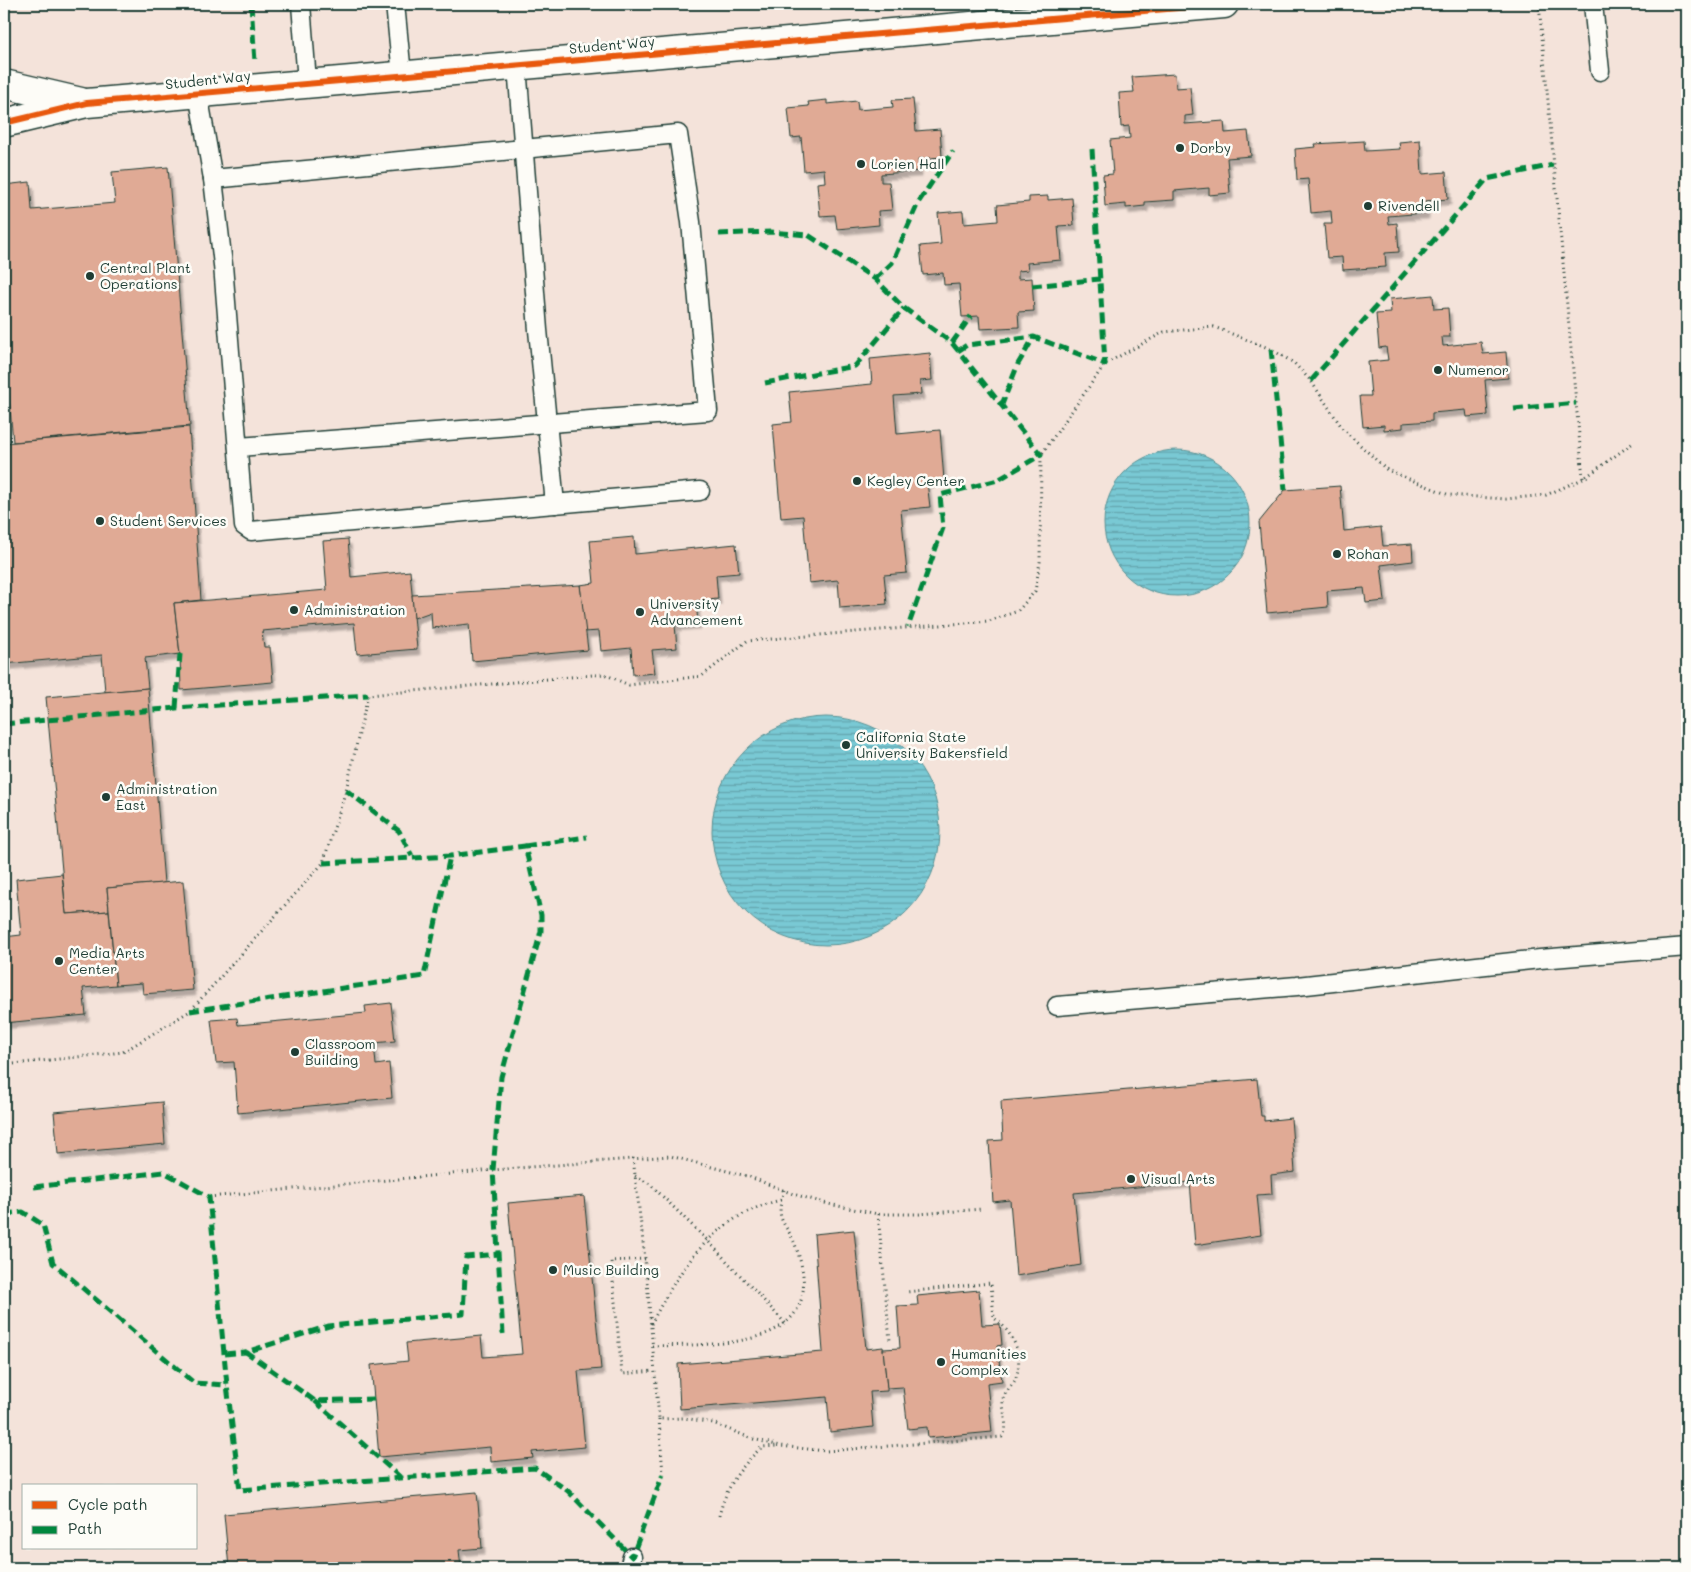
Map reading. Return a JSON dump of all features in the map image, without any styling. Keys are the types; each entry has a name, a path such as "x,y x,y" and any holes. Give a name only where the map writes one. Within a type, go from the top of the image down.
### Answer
{"street":[{"name":"Student Way","path":"4,123 87,103 307,82 517,66 1224,4"},
{"name":"Student Way","path":"4,84 87,103"}],"lane":[{"path":"301,4 307,82"},
{"path":"395,4 402,75"},
{"path":"1593,4 1600,71"},
{"path":"517,66 555,504"},
{"path":"198,93 213,179 232,359 244,526 251,531 700,491"},
{"path":"213,179 678,134 690,222 708,411 238,447"},
{"path":"1057,1006 1296,986 1540,958 1687,947"}],"path":[{"path":"1539,4 1583,479"},
{"path":"4,1065 123,1052 190,1011 323,863 346,790 368,695 604,674 629,684 702,676 747,641 990,621 1018,611 1035,591 1040,562 1041,455 1106,364 1164,332 1214,327 1271,349 1294,363 1311,381 1343,429 1387,470 1449,495 1506,499 1546,495 1583,479 1633,443"},
{"path":"209,1197 670,1156 750,1177 828,1204 878,1214 919,1214 982,1209"},
{"path":"633,1158 645,1259 663,1474"},
{"path":"635,1176 650,1184 708,1240 786,1324"},
{"path":"652,1346 740,1340 765,1336 786,1324 797,1310 803,1291 802,1264 797,1247 779,1218 784,1190"},
{"path":"650,1325 692,1256 708,1240 727,1224 750,1210 781,1200"},
{"path":"878,1214 890,1341"},
{"path":"645,1259 611,1261 622,1374 654,1371"},
{"path":"659,1419 684,1418 713,1423 753,1439 780,1446 826,1451 995,1438 1005,1434 1003,1397 1016,1378 1018,1365 1013,1337 994,1318 992,1282 906,1292"},
{"path":"719,1516 728,1489 749,1459 762,1448 780,1446"}],"shaded area":[{"name":"California State University Bakersfield","path":"4,4 1687,4 1687,1568 4,1568"}],"water":[{"path":"1177,450 1205,456 1228,472 1244,495 1250,523 1244,551 1228,574 1205,590 1177,596 1149,590 1126,574 1110,551 1104,523 1110,495 1126,472 1149,456"},
{"path":"815,717 837,717 859,722 880,730 907,750 927,777 938,809 940,831 938,853 927,885 907,912 880,932 859,940 837,945 815,945 793,940 772,932 745,912 725,885 717,864 712,842 712,820 717,798 725,777 745,750 772,730 793,722"}],"building":[{"name":"Dorby","path":"1175,74 1176,88 1190,87 1193,115 1185,116 1185,124 1224,121 1225,133 1248,131 1251,156 1227,158 1230,193 1209,195 1209,188 1174,191 1174,200 1145,202 1145,206 1126,208 1126,204 1105,206 1103,175 1113,174 1110,140 1130,138 1129,126 1121,127 1119,93 1134,92 1132,77"},
{"name":"Lorien Hall","path":"913,99 916,131 940,129 942,157 918,159 919,171 881,174 881,182 889,182 892,210 878,211 879,225 837,229 835,215 820,216 817,183 825,182 824,169 804,171 801,137 791,138 788,108 809,106 808,102 827,100 827,104 857,101 858,110 893,107 892,100"},
{"name":"Rivendell","path":"1420,140 1422,174 1446,172 1448,199 1425,201 1426,213 1388,216 1389,224 1397,223 1399,252 1385,253 1386,267 1343,270 1342,257 1327,258 1324,224 1332,224 1331,211 1311,213 1308,179 1297,180 1295,149 1316,147 1315,144 1364,141 1365,151 1400,149 1399,142"},
{"name":"Central Plant Operations","path":"168,167 190,426 13,442 4,342 4,185 30,182 32,210 115,203 112,172"},
{"path":"1048,196 1048,200 1072,198 1074,225 1058,226 1061,260 1027,263 1028,270 1018,271 1018,279 1032,278 1034,311 1018,312 1019,327 980,329 979,316 962,317 959,284 944,285 943,273 923,275 920,246 941,244 938,213 963,211 964,224 998,221 997,205 1029,202 1029,197"},
{"name":"Numenor","path":"1433,295 1434,309 1448,308 1450,337 1442,337 1443,346 1481,342 1483,354 1506,352 1508,378 1485,380 1488,415 1467,417 1466,410 1432,413 1432,421 1403,423 1403,428 1384,430 1384,425 1363,427 1360,396 1371,396 1368,362 1388,360 1386,347 1379,348 1376,314 1391,313 1390,299"},
{"name":"Kegley Center","path":"930,353 932,380 920,381 921,394 894,396 897,434 940,430 944,480 927,482 930,507 901,510 907,573 884,575 887,604 840,608 838,580 809,583 803,516 781,518 773,424 792,422 789,392 872,384 870,359"},
{"name":"Student Services","path":"189,427 201,600 174,603 180,654 145,658 148,688 105,692 102,655 4,664 4,443"},
{"name":"Rohan","path":"1340,486 1344,531 1381,527 1383,546 1412,544 1413,561 1381,565 1385,601 1366,603 1364,588 1327,591 1328,607 1267,613 1259,522 1285,490"},
{"name":"University Advancement","path":"634,537 635,554 736,544 739,573 716,575 718,599 696,601 698,623 675,625 677,648 652,650 655,673 633,675 631,648 601,651 599,631 585,632 580,585 594,583 590,541"},
{"name":"Administration","path":"348,539 351,577 410,571 417,649 357,654 354,623 262,631 264,647 270,647 273,682 181,690 180,654 174,603 327,590 323,541"},
{"path":"580,585 588,650 472,661 469,624 432,628 431,612 414,618 412,595"},
{"name":"Administration East","path":"148,688 164,883 107,888 109,911 66,914 46,697"},
{"name":"Media Arts Center","path":"62,874 66,914 109,911 116,985 83,988 86,1015 4,1023 4,937 21,935 16,879"},
{"path":"183,881 193,990 143,994 142,983 116,985 107,888"},
{"name":"Classroom Building","path":"391,1003 395,1041 374,1043 376,1065 389,1063 392,1098 238,1113 234,1062 216,1063 211,1020 237,1018 238,1025 366,1013 365,1006"},
{"name":"Visual Arts","path":"1257,1079 1261,1116 1264,1116 1264,1121 1291,1118 1295,1172 1271,1175 1272,1194 1257,1195 1261,1235 1195,1245 1190,1182 1074,1193 1081,1265 1016,1276 1010,1200 993,1202 989,1141 1003,1140 1001,1101"},
{"path":"162,1102 165,1144 58,1154 54,1112"},
{"name":"Music Building","path":"584,1196 601,1369 578,1371 585,1447 532,1452 533,1458 491,1462 490,1447 379,1457 371,1365 408,1361 406,1343 481,1336 483,1357 522,1354 508,1203"},
{"path":"854,1230 866,1349 883,1347 887,1388 887,1391 870,1392 873,1427 830,1432 827,1397 680,1409 678,1364 823,1352 814,1234"},
{"name":"Humanities Complex","path":"979,1290 982,1325 1000,1324 1002,1345 997,1346 1002,1381 987,1383 992,1432 928,1438 927,1427 908,1429 903,1387 887,1388 883,1349 900,1348 897,1306 918,1305 917,1296"},
{"path":"477,1492 482,1548 459,1550 461,1568 229,1568 224,1514"}],"marked path":[{"path":"251,4 255,62"},
{"path":"958,351 967,345 1034,337 1105,364 1092,149"},
{"path":"875,279 892,263 918,203 953,151"},
{"path":"1311,381 1487,179 1553,165"},
{"path":"719,234 771,232 808,235 875,279 904,308 952,343 1041,455 998,480 940,495 943,528 908,627"},
{"path":"1032,286 1100,279"},
{"path":"765,383 855,366 904,308"},
{"path":"952,343 971,316"},
{"path":"1001,407 1018,364 1034,337"},
{"path":"1271,349 1285,490"},
{"path":"1514,409 1576,403"},
{"path":"176,708 180,654"},
{"path":"4,724 176,708 368,695"},
{"path":"346,790 399,831 412,856"},
{"path":"525,846 587,837"},
{"path":"323,863 450,856 525,846 541,915 541,931 501,1077 493,1170 503,1334"},
{"path":"190,1011 424,976 450,856"},
{"path":"34,1187 164,1172 209,1197 227,1385 240,1490 535,1468 568,1491 632,1557 663,1474"},
{"path":"4,1214 23,1212 43,1225 53,1263 194,1383 227,1385"},
{"path":"374,1399 315,1401 246,1352 329,1326 463,1314 466,1257 498,1254"},
{"path":"225,1354 246,1352"},
{"path":"315,1401 400,1477"}],"cycle path":[{"path":"4,123 87,103 1224,4"}],"place":[{"name":"Dorby","path":"1180,148"},
{"name":"Lorien Hall","path":"861,164"},
{"name":"Rivendell","path":"1368,206"},
{"name":"Central Plant Operations","path":"90,276"},
{"name":"Numenor","path":"1438,370"},
{"name":"Kegley Center","path":"857,481"},
{"name":"Student Services","path":"100,521"},
{"name":"Rohan","path":"1337,554"},
{"name":"Administration","path":"294,610"},
{"name":"University Advancement","path":"640,612"},
{"name":"California State University Bakersfield","path":"846,745"},
{"name":"Administration East","path":"106,797"},
{"name":"Media Arts Center","path":"59,961"},
{"name":"Classroom Building","path":"295,1052"},
{"name":"Visual Arts","path":"1131,1179"},
{"name":"Music Building","path":"553,1270"},
{"name":"Humanities Complex","path":"941,1362"}]}
